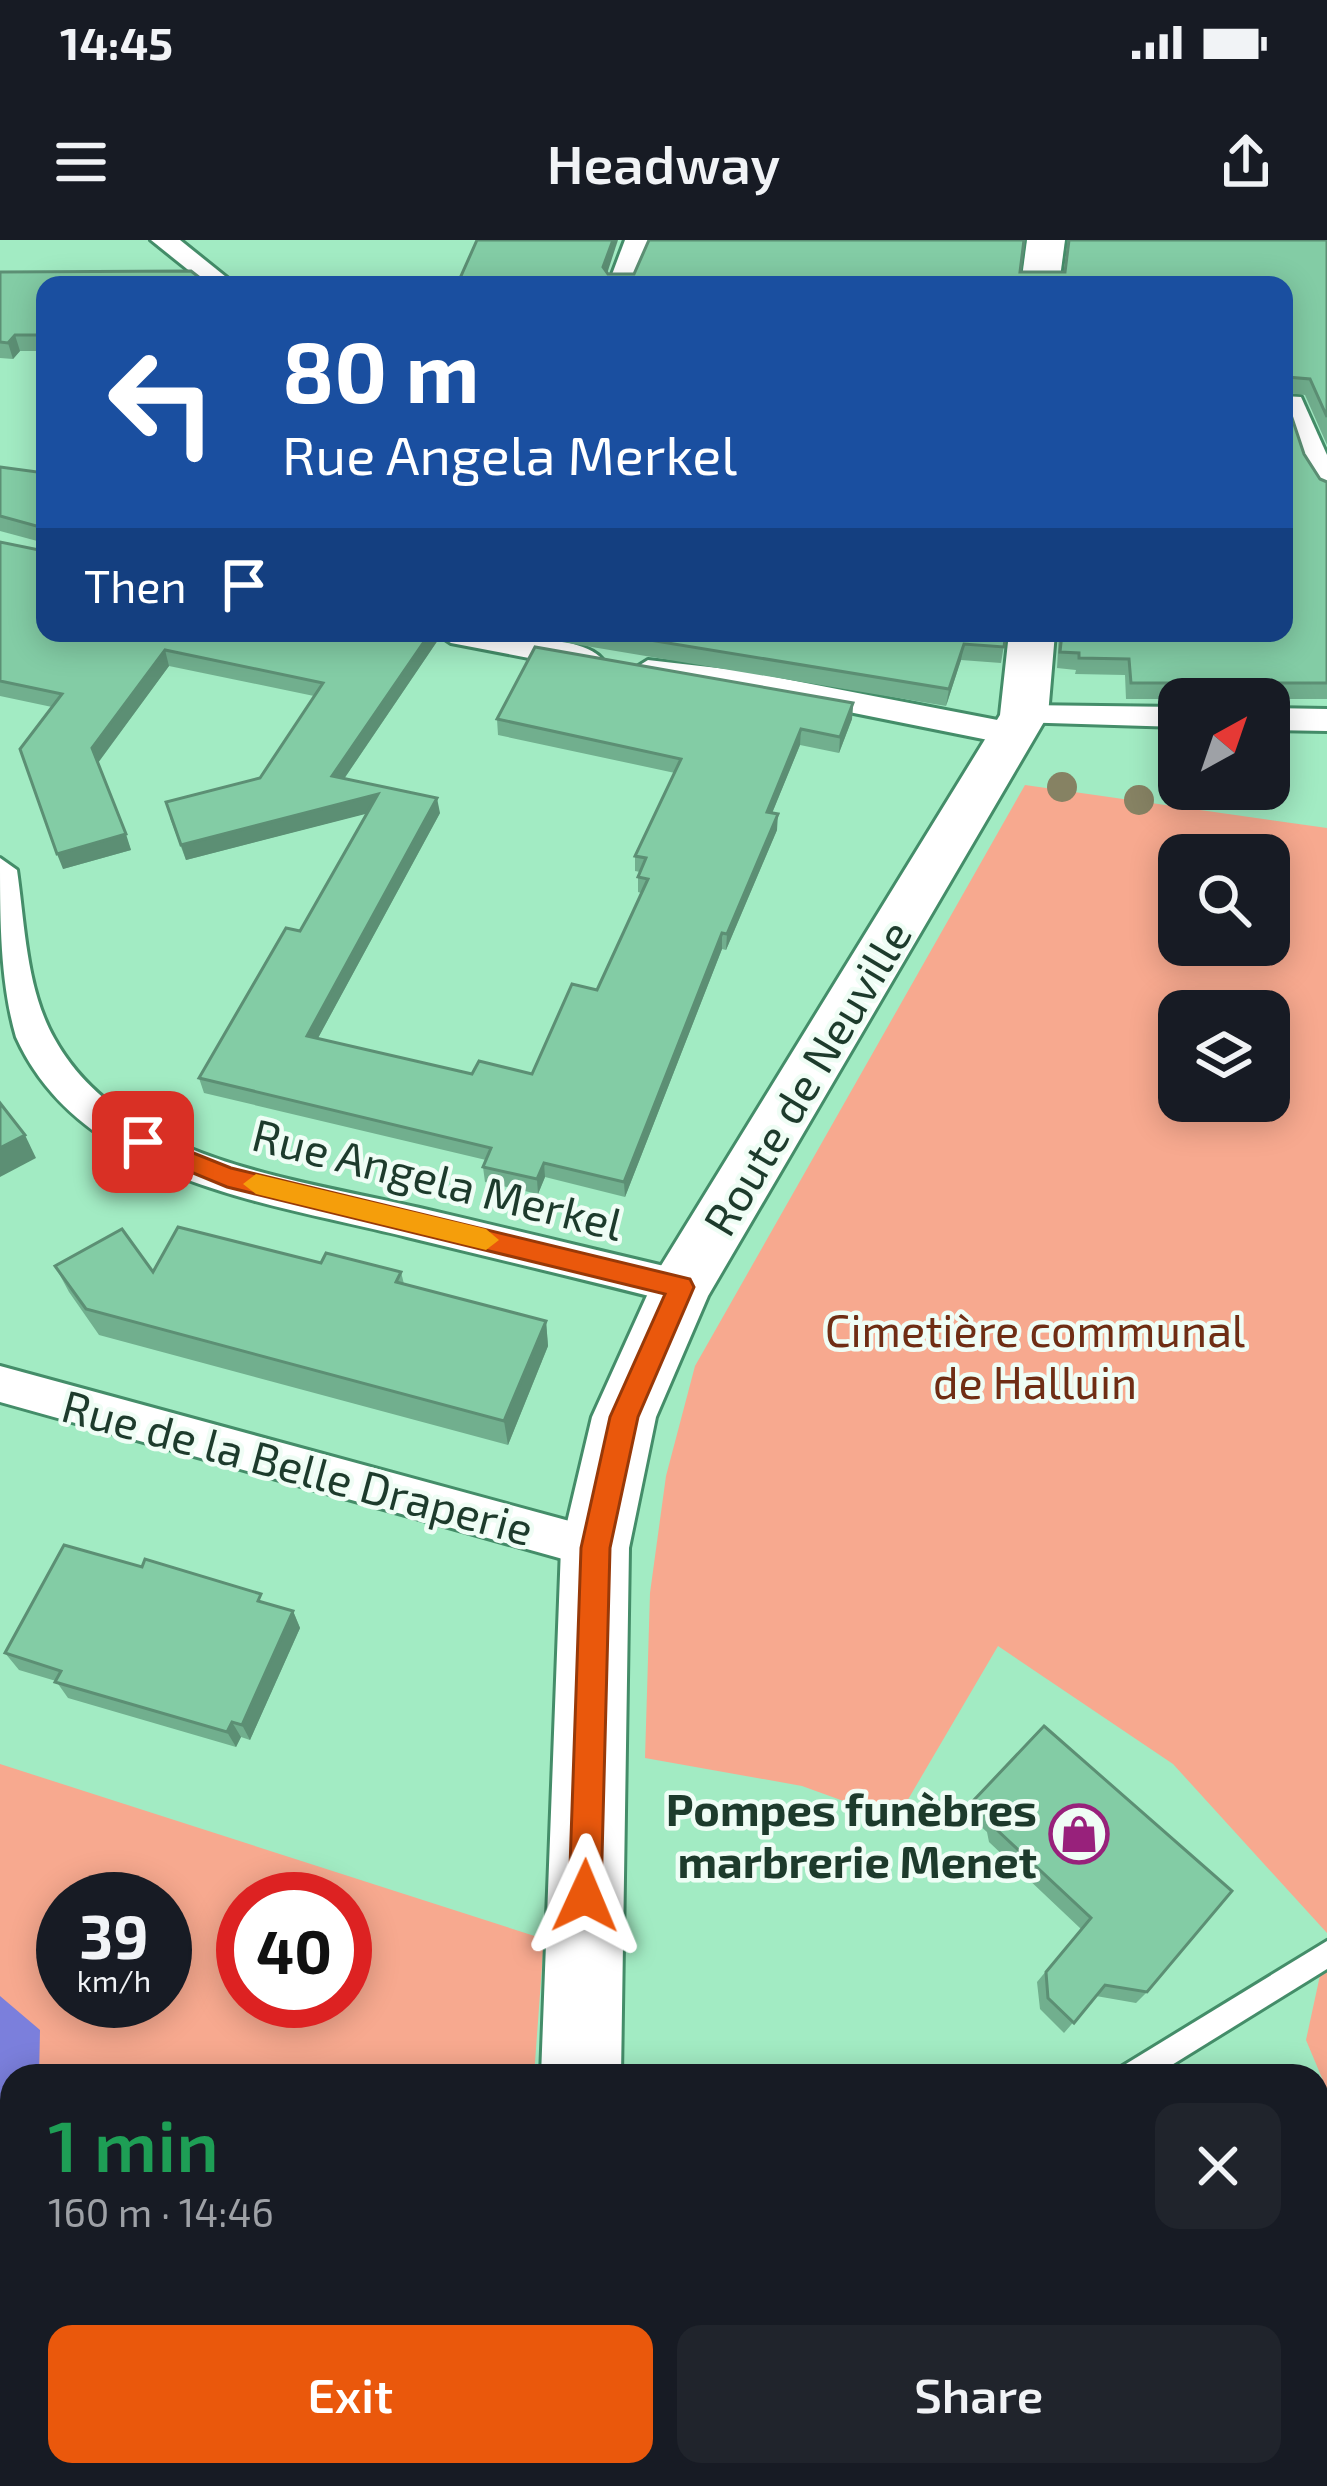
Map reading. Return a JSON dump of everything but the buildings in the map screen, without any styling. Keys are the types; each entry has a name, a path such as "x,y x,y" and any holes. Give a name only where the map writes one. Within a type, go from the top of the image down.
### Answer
{"street":[{"path":"164,240 211,276"},
{"path":"624,276 638,240"},
{"path":"1041,276 1046,240"},
{"path":"1293,402 1327,404"},
{"path":"1293,413 1327,488"},
{"path":"506,642 658,672 1018,724 1158,718"},
{"path":"1018,724 1031,642"},
{"path":"1290,718 1327,719"},
{"name":"Route de Neuville","path":"581,2064 596,1548 624,1417 681,1287 1018,724"},
{"name":"Rue Angela Merkel","path":"0,870 5,946 23,1012 53,1067 78,1099 143,1142 227,1177 681,1287"},
{"name":"Rue de la Belle Draperie","path":"0,1384 596,1548"}],"lane":[{"path":"1149,2064 1327,1954"}],"green space":[{"name":"Cimetière communal de Halluin","path":"1025,785 1158,804 1158,810 1201,810 1327,828 1327,1933 1173,1764 998,1646 896,1820 802,1786 645,1758 650,1593 666,1476 695,1366"},
{"path":"0,1764 336,1872 216,1872 216,2028 372,2028 372,1884 544,1939 535,2064 0,2064"},
{"path":"1327,1943 1327,2064 1316,2064 1306,2040"}],"water":[{"path":"0,1996 40,2030 39,2064 0,2064"}],"slow traffic":[{"path":"256,1184 486,1240"}],"place":[{"name":"Pompes funèbres marbrerie Menet","path":"1079,1834"}],"route":[{"path":"143,1142 227,1177 681,1287 624,1417 596,1548 585,1896"}]}
